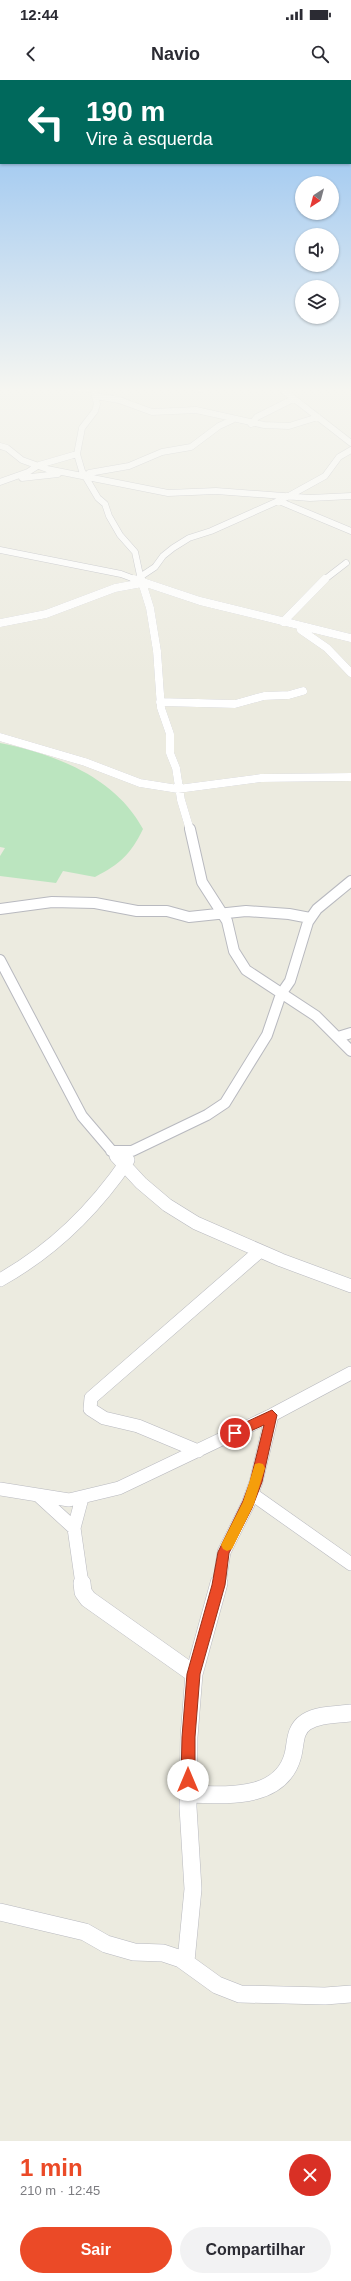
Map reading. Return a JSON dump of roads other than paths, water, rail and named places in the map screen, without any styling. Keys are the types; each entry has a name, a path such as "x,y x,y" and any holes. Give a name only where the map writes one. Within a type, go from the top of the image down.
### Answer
{"street":[{"path":"89,483 98,498 105,504 109,516 120,535 135,552 141,580 150,608 157,651 161,711 170,734 170,753 177,773 178,789 194,842 202,882 226,921 230,941 240,962 252,974 316,1016 351,1051"},
{"path":"125,483 168,493 216,491 287,497 351,496"},
{"path":"0,623 15,622 66,607 141,580 173,548 189,538 211,531 279,501 312,483"},
{"path":"279,501 351,531"},
{"path":"0,550 121,574 200,601 285,623 347,637 351,631"},
{"path":"285,623 326,578 346,563"},
{"path":"285,623 327,648 351,673"},
{"path":"160,702 235,704 264,696 289,695 303,692"},
{"path":"0,737 85,762 140,783 178,789 261,778 306,779 351,777"},
{"path":"111,1151 132,1151 196,1121 225,1103 267,1035 281,994 290,981 305,929 310,918 318,909 351,881"},
{"path":"0,908 15,908 59,902 95,903 137,911 167,911 189,917 259,911 310,918"},
{"path":"0,960 82,1116 125,1166 167,1205 196,1223 260,1251 351,1286"},
{"path":"338,1037 351,1033"},
{"path":"0,1280 24,1266 68,1232 109,1188 125,1166 132,1151"},
{"path":"198,1451 138,1426 96,1415 90,1409 89,1404 91,1398 260,1251"},
{"path":"0,1489 69,1500 119,1488 272,1415 351,1373"},
{"path":"186,1961 193,1888 188,1794 188,1737 194,1674 219,1585 224,1552 252,1494 272,1415"},
{"path":"252,1494 351,1564"},
{"path":"38,1495 74,1528"},
{"path":"82,1498 74,1528 83,1592 88,1599 194,1674"},
{"path":"188,1794 241,1795 263,1789 280,1780 288,1768 293,1759 297,1731 305,1722 314,1718 351,1713"},
{"path":"0,1912 85,1932 106,1944 134,1952 163,1953 186,1961 217,1985 240,1994 325,1996 351,1994"}]}
